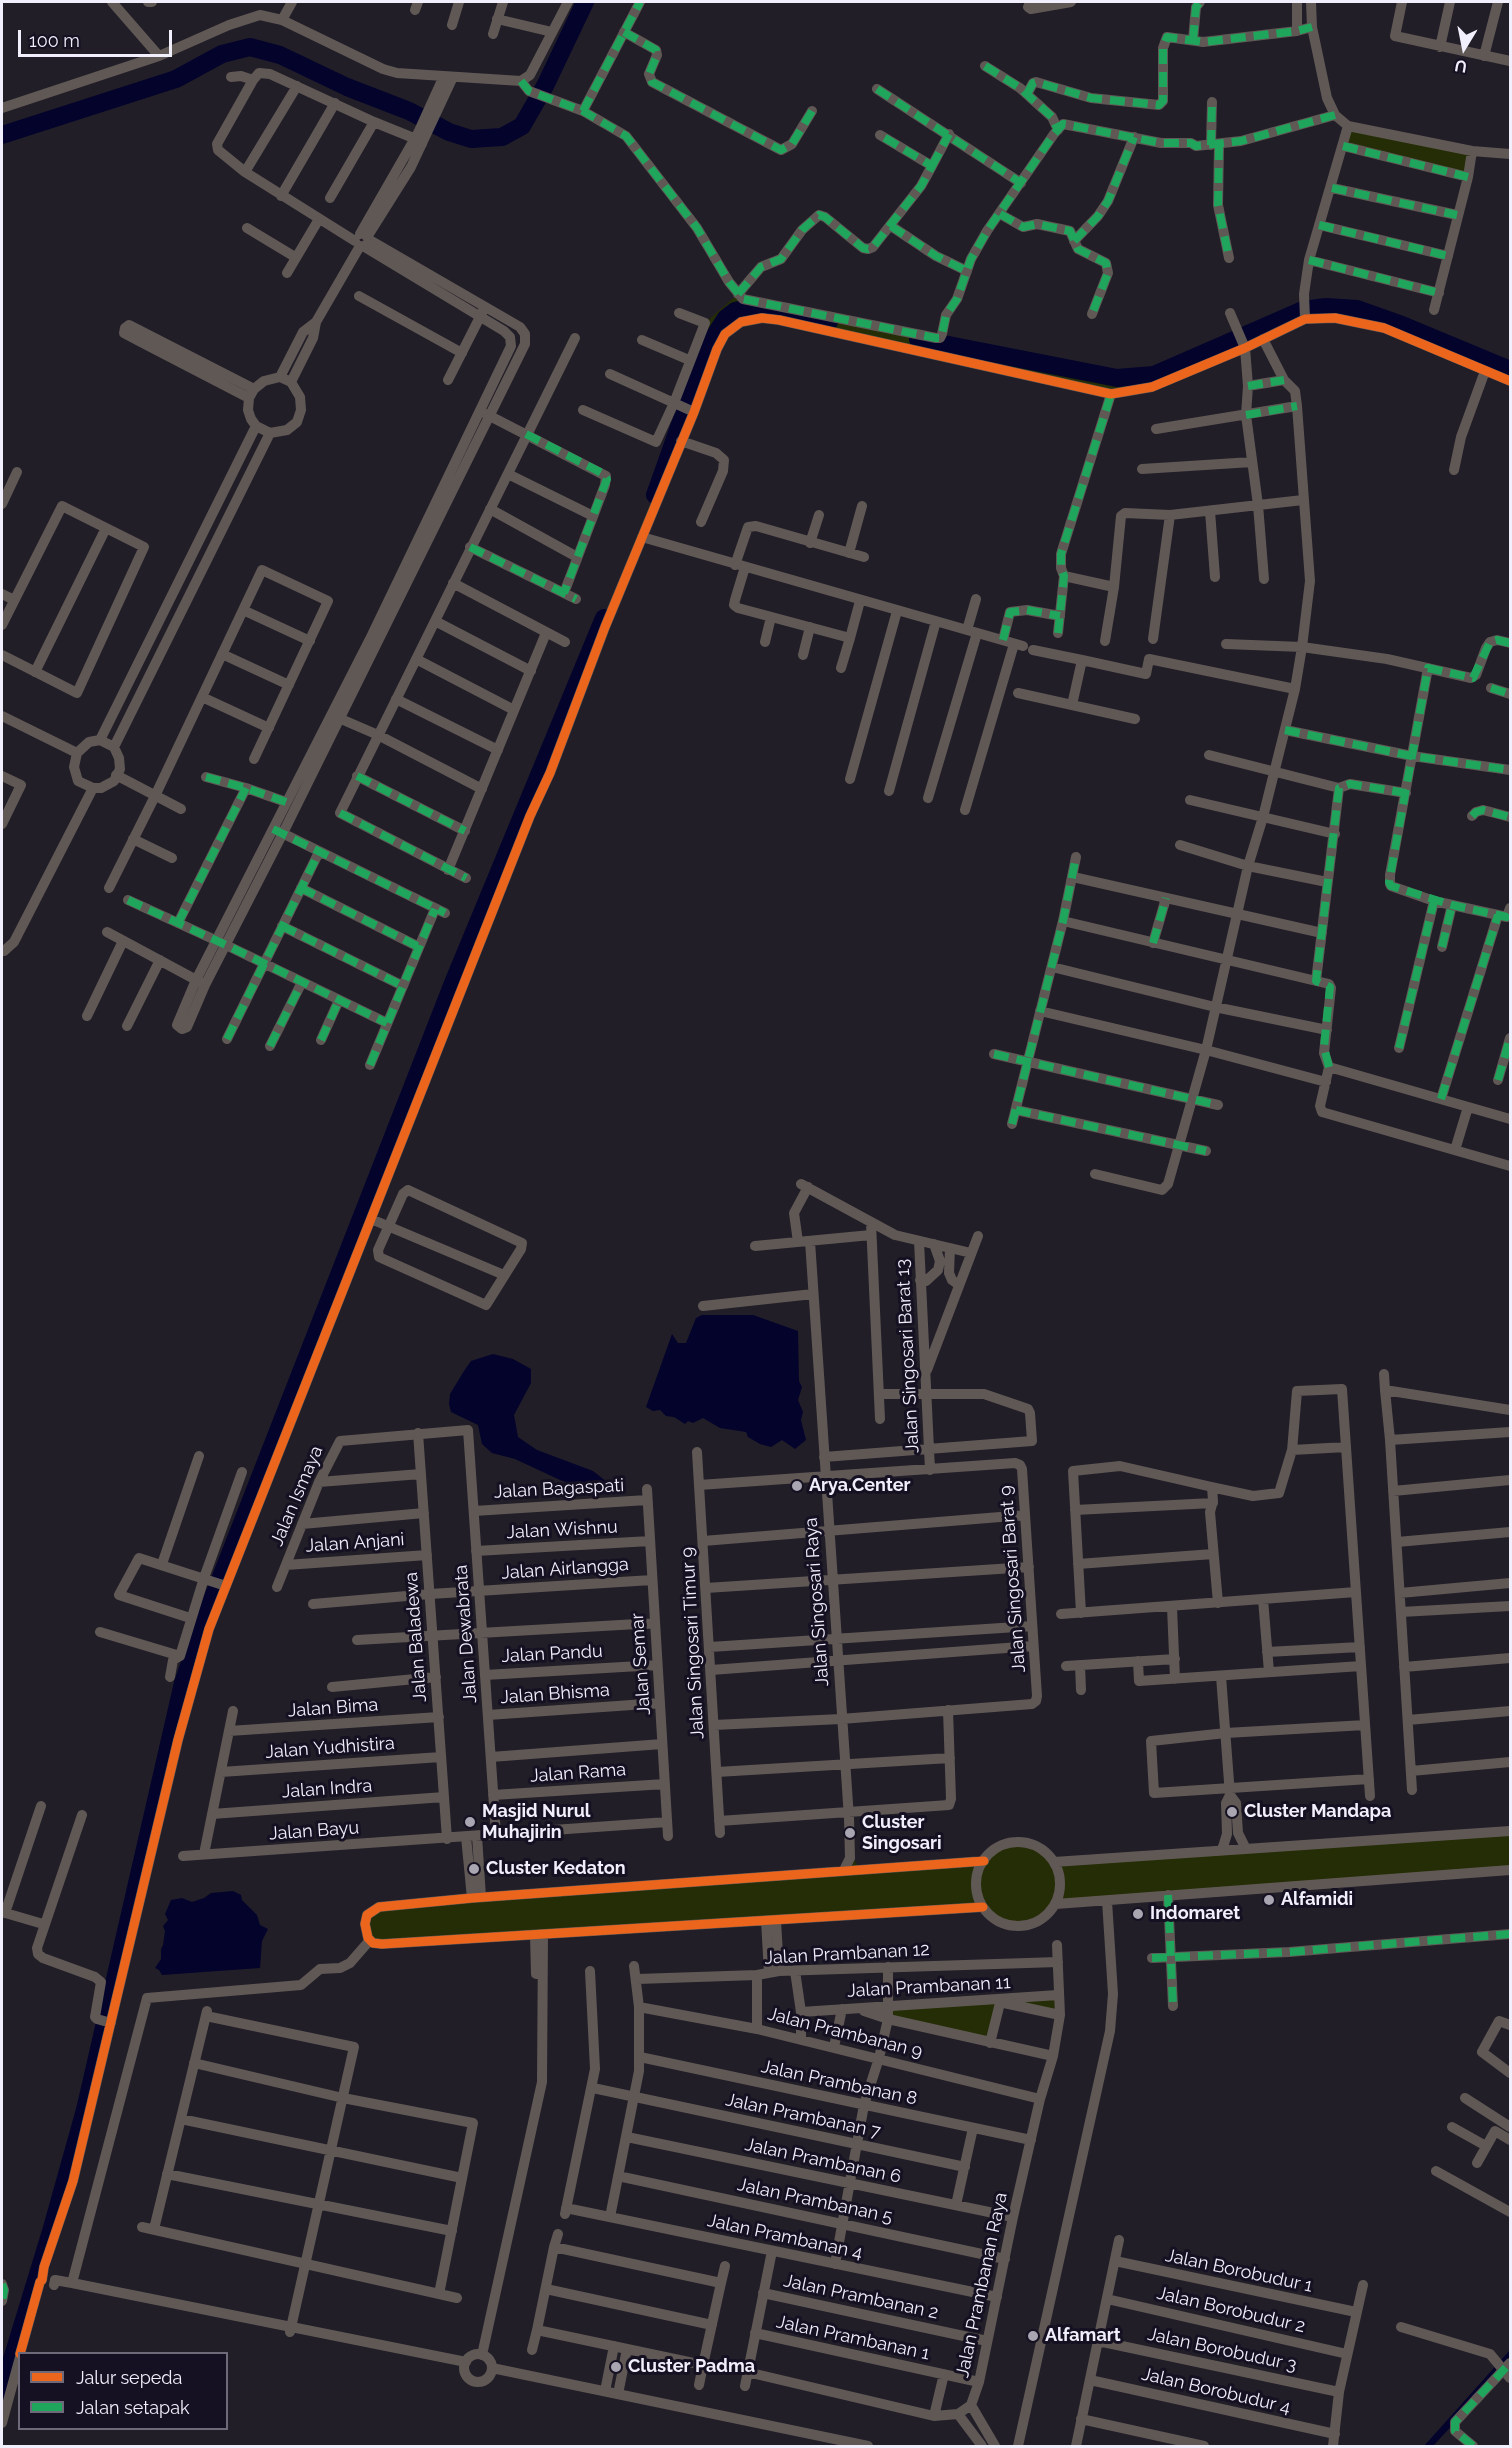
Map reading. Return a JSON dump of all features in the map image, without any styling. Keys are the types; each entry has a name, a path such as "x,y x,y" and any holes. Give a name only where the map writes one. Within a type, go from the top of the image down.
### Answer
{"street":[{"path":"112,2 159,56"},
{"path":"147,2 152,2"},
{"path":"282,20 292,2"},
{"path":"452,25 459,2"},
{"path":"493,33 502,2"},
{"path":"2,108 159,56 246,18 266,15 282,20 383,69 397,73 521,81 530,75 568,2"},
{"path":"583,111 640,2"},
{"path":"1030,2 1028,6 1030,9 1071,2"},
{"path":"1193,40 1196,7 1200,2"},
{"path":"1297,2 1297,31"},
{"path":"1311,2 1312,27 1327,98 1335,115 1348,126 1472,151 1510,154"},
{"path":"1402,2 1395,36 1510,62"},
{"path":"1440,47 1450,2"},
{"path":"1484,56 1498,2"},
{"path":"497,19 552,32"},
{"path":"1027,94 1036,82 1090,98 1159,105 1163,101 1163,48 1167,37 1207,41 1297,31 1312,27"},
{"path":"624,32 656,50 657,55 649,74 652,82 781,150 792,144 812,111"},
{"path":"985,66 1013,82 1027,94 1052,117 1058,130"},
{"path":"107,932 200,982 278,831 485,413 525,344 525,334 520,327 482,312 362,241 318,219 245,172 216,147 253,80 263,72 374,122 421,138"},
{"path":"231,77 241,76 253,80"},
{"path":"291,382 313,338 316,322 421,138 448,77"},
{"path":"521,81 529,91 583,111 626,136 697,228 738,294 749,300 1111,394 1152,387 1243,345 1263,339 1304,315 1335,318 1384,328 1510,381"},
{"path":"245,172 297,86"},
{"path":"877,89 1022,183"},
{"path":"1212,102 1218,205 1229,258"},
{"path":"281,196 335,103"},
{"path":"938,348 946,315 957,299 971,259 987,231 1064,124 1161,143 1183,143 1196,146 1252,138 1335,115"},
{"path":"330,198 374,122"},
{"path":"1304,315 1304,294 1309,260 1332,188 1348,126"},
{"path":"738,294 762,267 781,259 802,230 819,215 825,216 866,249 873,247 921,186 949,134"},
{"path":"880,135 932,166"},
{"path":"1074,241 1098,216 1108,201 1134,136"},
{"path":"1342,146 1468,177"},
{"path":"1434,310 1468,177 1472,151"},
{"path":"1332,188 1457,215"},
{"path":"1000,214 1023,227 1036,224 1070,231 1081,251 1108,266 1107,277 1092,314"},
{"path":"287,273 318,219"},
{"path":"1319,225 1448,256"},
{"path":"891,226 936,256 967,271"},
{"path":"247,228 295,257"},
{"path":"1309,260 1439,293"},
{"path":"359,296 462,353"},
{"path":"482,312 510,337"},
{"path":"448,380 482,312"},
{"path":"583,410 656,442 705,323 679,313"},
{"path":"1230,313 1243,345 1248,386 1245,415 1258,505 1264,579"},
{"path":"291,2329 54,2285 48,2281 44,2266 73,2181 189,1695 223,1585 371,1219 691,411 725,334 741,322 752,318 779,320 938,348"},
{"path":"280,377 303,332 316,322"},
{"path":"129,325 251,393 141,342 124,333 125,328 129,325"},
{"path":"485,413 510,349 510,337 520,327"},
{"path":"466,878 340,815 357,776 575,338"},
{"path":"1095,1174 1164,1189 1168,1184 1206,1050 1248,866 1263,817 1294,689 1310,581 1297,406 1295,391 1284,380 1263,339"},
{"path":"642,340 689,360"},
{"path":"1454,470 1461,437 1485,371"},
{"path":"610,374 691,411"},
{"path":"280,377 291,382 300,397 301,410 297,422 287,430 270,434 256,426 248,410 251,393 264,381 280,377"},
{"path":"1248,386 1284,380"},
{"path":"1058,633 1064,576 1061,568 1061,554 1111,394"},
{"path":"1156,429 1297,406"},
{"path":"485,413 604,475 606,483 564,594"},
{"path":"100,740 256,426"},
{"path":"114,747 270,434"},
{"path":"681,441 716,453 724,460 723,471 701,522"},
{"path":"1142,469 1252,462"},
{"path":"2,504 18,472"},
{"path":"508,474 593,516"},
{"path":"2,477 12,482"},
{"path":"1105,641 1121,515 1125,513 1170,515 1303,500"},
{"path":"2,625 62,506 144,547 77,693 2,655"},
{"path":"849,553 862,506"},
{"path":"490,509 577,556"},
{"path":"1210,511 1215,577"},
{"path":"810,543 819,515"},
{"path":"1153,639 1170,515"},
{"path":"850,638 735,605 740,566 748,527 756,526 864,558"},
{"path":"35,672 106,528"},
{"path":"642,537 860,601 1082,660 1146,674 1149,659 1294,689"},
{"path":"470,547 576,599"},
{"path":"109,888 262,570 328,601 254,759"},
{"path":"1064,576 1113,587"},
{"path":"453,583 565,642"},
{"path":"2,594 14,600"},
{"path":"928,798 972,632 976,599"},
{"path":"841,668 860,601"},
{"path":"243,610 310,641"},
{"path":"1003,640 1010,612 1027,610 1060,616"},
{"path":"850,778 897,611"},
{"path":"765,642 771,617"},
{"path":"435,621 531,670"},
{"path":"890,790 936,621"},
{"path":"803,655 810,627"},
{"path":"448,870 546,633"},
{"path":"1226,644 1302,647 1387,659 1473,678 1490,642 1497,640 1510,643"},
{"path":"965,810 1023,646"},
{"path":"222,654 289,685"},
{"path":"416,659 514,710"},
{"path":"1072,705 1082,660"},
{"path":"1428,668 1390,884 1434,901 1507,915 1441,1099"},
{"path":"1491,688 1510,694"},
{"path":"1018,693 1135,718"},
{"path":"202,697 269,728"},
{"path":"396,699 498,750"},
{"path":"2,716 76,753"},
{"path":"335,717 378,735 482,789"},
{"path":"278,831 286,802 335,717"},
{"path":"1284,730 1412,756 1510,770"},
{"path":"100,740 114,747 119,758 120,769 114,780 101,788 93,788 78,781 74,767 76,753 89,742 100,740"},
{"path":"1209,755 1339,788 1350,784 1406,793"},
{"path":"116,775 181,809"},
{"path":"2,776 21,785 2,824"},
{"path":"357,776 465,831"},
{"path":"206,777 286,802"},
{"path":"2,950 10,947 14,942 93,788"},
{"path":"178,923 246,788"},
{"path":"1316,981 1339,788"},
{"path":"1190,800 1335,834"},
{"path":"1472,816 1483,810 1510,817"},
{"path":"278,831 440,911 419,947 370,1065"},
{"path":"133,839 172,858"},
{"path":"1180,845 1248,866 1327,882"},
{"path":"227,1039 319,852"},
{"path":"1012,1124 1052,967 1076,857"},
{"path":"1073,877 1322,933"},
{"path":"301,888 419,947"},
{"path":"1153,943 1166,898"},
{"path":"128,900 387,1023"},
{"path":"1399,1048 1434,901"},
{"path":"1443,947 1452,905"},
{"path":"1063,921 1316,981 1330,987 1324,1053 1329,1067 1320,1106 1323,1113 1510,1166"},
{"path":"282,926 403,986"},
{"path":"87,1016 123,941"},
{"path":"127,1026 160,960"},
{"path":"1052,967 1215,1007 1326,1030"},
{"path":"270,1046 302,982"},
{"path":"321,1040 339,1000"},
{"path":"1041,1011 1206,1050 1326,1082"},
{"path":"1498,1080 1510,1038"},
{"path":"994,1054 1218,1105"},
{"path":"1329,1067 1510,1119"},
{"path":"1455,1150 1468,1107"},
{"path":"1016,1110 1206,1151"},
{"path":"798,1242 794,1212 804,1185 895,1235 971,1253"},
{"path":"405,1191 419,1193 521,1241 521,1249 488,1303 482,1305 379,1257 378,1250 388,1226 405,1191"},
{"path":"371,1219 504,1275"},
{"path":"871,1222 880,1419"},
{"path":"755,1246 871,1236"},
{"path":"925,1376 978,1236"},
{"name":"Jalan Singosari Barat 13","path":"919,1240 930,1470"},
{"name":"Jalan Singosari Raya","path":"810,1241 849,1815"},
{"path":"920,1280 926,1281 938,1270 939,1261 934,1244"},
{"path":"950,1248 949,1274 952,1280 959,1285"},
{"path":"703,1306 813,1294"},
{"path":"923,1331 933,1328 941,1333"},
{"path":"1384,1374 1412,1790"},
{"path":"1081,1613 1073,1471 1120,1466 1253,1496 1279,1493 1292,1451 1297,1391 1342,1389 1370,1797"},
{"path":"1385,1390 1510,1410"},
{"path":"824,1457 1032,1441 1030,1413 1022,1406 978,1393 879,1394"},
{"name":"Jalan Ismaya","path":"277,1587 320,1482 340,1440 465,1429 469,1432"},
{"name":"Jalan Dewabrata","path":"469,1432 496,1834"},
{"path":"1390,1440 1510,1432"},
{"name":"Jalan Baladewa","path":"418,1433 447,1839"},
{"path":"1292,1451 1346,1448"},
{"name":"Jalan Singosari Timur 9","path":"697,1452 720,1833"},
{"path":"162,1564 199,1456"},
{"name":"Jalan Singosari Barat 9","path":"930,1470 1015,1463 1022,1469 1036,1701 1032,1704 948,1710"},
{"path":"699,1485 930,1470"},
{"path":"170,1677 173,1660 180,1656 190,1618 242,1472"},
{"path":"320,1482 421,1474"},
{"path":"1393,1491 1510,1480"},
{"path":"1211,1487 1213,1503 1210,1512 1218,1603"},
{"name":"Jalan Bagaspati","path":"474,1511 647,1495"},
{"name":"Jalan Semar","path":"647,1495 668,1836"},
{"path":"1075,1510 1213,1503"},
{"path":"302,1524 424,1513"},
{"path":"703,1541 1025,1515"},
{"path":"1396,1542 1510,1532"},
{"name":"Jalan Wishnu","path":"476,1551 650,1541"},
{"path":"1078,1564 1213,1554"},
{"name":"Jalan Anjani","path":"286,1565 427,1555"},
{"path":"190,1618 119,1594 139,1558 223,1585"},
{"path":"706,1588 1029,1567"},
{"name":"Jalan Airlangga","path":"313,1604 652,1580"},
{"path":"1400,1593 1510,1583"},
{"path":"1061,1614 1356,1592"},
{"path":"1263,1599 1269,1672"},
{"path":"1401,1612 1510,1606"},
{"path":"1172,1607 1175,1679"},
{"path":"357,1640 655,1623"},
{"path":"710,1647 1032,1626"},
{"path":"100,1632 180,1656"},
{"path":"711,1670 1033,1646"},
{"path":"1267,1652 1360,1647"},
{"path":"1404,1667 1510,1658"},
{"path":"1066,1666 1174,1659"},
{"path":"1138,1661 1139,1681 1361,1666"},
{"name":"Jalan Pandu","path":"485,1675 657,1665"},
{"path":"1080,1665 1082,1690"},
{"path":"1221,1676 1230,1791 1226,1803 1233,1833 1246,1849"},
{"path":"332,1687 436,1677"},
{"name":"Jalan Bhisma","path":"488,1715 660,1703"},
{"path":"714,1725 841,1719 948,1710 951,1803 946,1807 849,1815 719,1821"},
{"path":"204,1854 233,1711"},
{"path":"1408,1720 1510,1711"},
{"name":"Jalan Bima","path":"229,1731 439,1717"},
{"path":"1365,1725 1226,1733 1150,1741 1154,1796 1369,1779"},
{"path":"491,1757 662,1744"},
{"name":"Jalan Yudhistira","path":"220,1772 441,1757"},
{"path":"717,1772 950,1758"},
{"path":"1411,1771 1510,1762"},
{"name":"Jalan Rama","path":"493,1795 665,1784"},
{"name":"Jalan Indra","path":"212,1814 444,1797"},
{"path":"41,1806 3,1912 43,1924"},
{"path":"82,1815 43,1924 37,1948 38,1954 43,1958 95,1977 100,1982 97,2019 111,2023"},
{"path":"844,1870 851,1858 849,1815"},
{"name":"Jalan Bayu","path":"183,1856 667,1822"},
{"path":"1054,1862 1510,1831"},
{"path":"1222,1850 1233,1833"},
{"path":"471,1837 476,1898"},
{"path":"1019,1843 1035,1846 1054,1862 1059,1875 1061,1886 1056,1904 1039,1921 1024,1926 1001,1922 983,1907 976,1884 984,1861 1003,1846 1019,1843"},
{"path":"851,1858 860,1869"},
{"path":"983,1907 382,1944 370,1941 365,1924 367,1915 375,1908 476,1898 984,1861"},
{"path":"1056,1904 1510,1870"},
{"path":"1168,1896 1173,2006"},
{"path":"1018,2446 1110,2031 1113,1995 1107,1901"},
{"path":"771,1921 774,1972"},
{"path":"1152,1958 1289,1952 1510,1934"},
{"path":"480,2354 542,2082 539,1935"},
{"path":"72,2283 147,1998 209,1995 301,1986 320,1969 340,1968 350,1963 370,1941"},
{"name":"Jalan Prambanan Raya","path":"747,2372 934,2416 958,2414 971,2405 979,2382 1040,2099 1053,2056 1060,2015 1057,1945"},
{"name":"Jalan Prambanan 12","path":"637,1979 888,1967 1058,1962"},
{"path":"610,2217 635,2096 640,2057 639,2007 634,1966"},
{"path":"835,2264 864,2105 879,2058 888,2019 888,1967"},
{"path":"590,1971 596,2058 593,2088"},
{"path":"795,1971 801,2012 801,2040"},
{"path":"757,1975 757,2029"},
{"name":"Jalan Prambanan 11","path":"801,2012 1001,2001 1058,1995"},
{"path":"990,2043 1001,2001 1060,2015"},
{"name":"Jalan Prambanan 9","path":"639,2007 757,2029 1040,2099"},
{"path":"834,2047 842,2009"},
{"path":"859,2009 888,2019 1053,2056"},
{"path":"154,2229 207,2013 354,2047 291,2329"},
{"path":"1510,2025 1499,2020 1482,2052 1510,2073"},
{"name":"Jalan Prambanan 8","path":"640,2057 1031,2140"},
{"path":"195,2064 343,2098 473,2123 439,2294"},
{"name":"Jalan Prambanan 7","path":"593,2088 965,2167"},
{"name":"Jalan Prambanan 4","path":"593,2088 566,2211 610,2217 997,2298"},
{"path":"1466,2098 1510,2127"},
{"path":"181,2119 462,2178"},
{"path":"1452,2127 1486,2146"},
{"path":"956,2205 973,2128"},
{"path":"1477,2163 1495,2131 1510,2140"},
{"name":"Jalan Prambanan 6","path":"627,2137 1013,2217"},
{"path":"1436,2171 1509,2206"},
{"path":"167,2174 452,2231"},
{"name":"Jalan Prambanan 5","path":"618,2176 1005,2259"},
{"path":"142,2227 457,2298"},
{"path":"532,2350 558,2234"},
{"path":"1076,2446 1119,2240"},
{"path":"554,2247 721,2283"},
{"path":"745,2386 772,2251"},
{"name":"Jalan Borobudur 1","path":"1115,2261 1356,2312"},
{"path":"699,2385 725,2266"},
{"path":"21,2352 40,2282 55,2280 466,2364"},
{"path":"2,2284 4,2290 2,2301"},
{"path":"1333,2446 1339,2392 1363,2285"},
{"path":"546,2289 712,2325"},
{"name":"Jalan Prambanan 2","path":"763,2293 987,2341"},
{"name":"Jalan Borobudur 2","path":"1107,2299 1347,2354"},
{"path":"1401,2327 1490,2354 1508,2370 1455,2422 1455,2431 1473,2446"},
{"path":"537,2330 703,2365"},
{"name":"Jalan Prambanan 1","path":"755,2333 979,2382"},
{"name":"Jalan Borobudur 3","path":"1098,2341 1339,2392"},
{"path":"605,2391 614,2346"},
{"path":"618,2394 627,2349"},
{"path":"480,2354 489,2359 492,2368 490,2376 478,2381 470,2378 466,2364 471,2356 480,2354"},
{"path":"2,2423 18,2363"},
{"path":"492,2368 868,2446"},
{"path":"609,2373 622,2376"},
{"path":"934,2416 944,2374"},
{"name":"Jalan Borobudur 4","path":"1090,2380 1335,2434"},
{"path":"971,2405 995,2446"},
{"path":"958,2414 982,2446"},
{"path":"1081,2419 1203,2446"}],"green space":[{"path":"1348,126 1472,151 1468,177 1343,146"},
{"path":"738,294 939,342 1117,378 1154,375 1316,307 1357,309 1402,325 1510,370 1510,381 1384,328 1305,319 1124,393 762,318 725,334 209,1629 91,2110 22,2352 18,2352 18,2367 2,2423 2,2392 81,2124 183,1683 212,1600 418,1074 671,453 685,409 674,403 705,323"},
{"path":"1510,1831 1510,1870 1056,1904 1039,1921 1024,1926 1001,1922 983,1907 382,1944 368,1938 371,1910 844,1870 853,1858 860,1869 984,1861 995,1849 1011,1843 1035,1846 1054,1862"},
{"path":"1058,1995 1060,2015 1001,2003 990,2043 888,2019 888,2007"}],"water":[{"path":"702,1315 753,1315 798,1331 799,1381 802,1387 798,1400 803,1412 801,1420 806,1440 795,1449 782,1440 771,1447 760,1444 748,1437 746,1432 720,1428 703,1418 693,1423 688,1421 685,1424 674,1417 666,1416 660,1410 653,1411 646,1407 672,1334 678,1343 686,1343 696,1318"},
{"path":"493,1354 513,1359 531,1369 531,1383 514,1415 518,1437 537,1450 593,1471 607,1482 591,1490 560,1480 515,1459 492,1453 482,1444 478,1425 451,1412 450,1394 471,1361"},
{"path":"233,1891 241,1895 242,1900 257,1915 260,1925 268,1929 262,1941 260,1968 162,1975 155,1968 161,1959 165,1931 163,1926 168,1920 165,1914 171,1900 182,1898 192,1902 211,1893"},
{"path":"1510,2350 1510,2363 1433,2446 1424,2446"}],"waterway":[{"path":"2,135 176,79 222,54 250,47 280,55 347,87 409,111 449,132 471,139 502,137 522,126 545,86 585,2"},
{"path":"655,495 700,368 713,338 726,318 735,311 752,307 829,322"},
{"path":"918,339 1117,378 1154,375 1303,310 1326,307 1357,309 1402,325 1510,370"},
{"path":"2,2392 85,2110 183,1683 212,1600 453,983 604,618"}],"marked path":[{"path":"583,111 640,2"},
{"path":"1193,40 1196,7 1200,2"},
{"path":"1027,94 1036,82 1091,98 1159,105 1163,101 1163,48 1167,37 1203,42 1297,31 1312,27"},
{"path":"624,32 656,50 657,55 649,74 652,82 781,150 792,144 812,111"},
{"path":"985,66 1020,88 1052,117 1058,130"},
{"path":"521,81 529,91 583,111 626,136 697,228 729,282 743,299 936,338 940,338 942,334 946,315 957,299 971,259 987,231 1063,124 1161,143 1191,143 1196,146 1241,141 1335,115"},
{"path":"877,89 1021,183"},
{"path":"1211,145 1212,102"},
{"path":"932,166 949,134"},
{"path":"738,294 761,267 781,259 802,230 819,215 825,217 863,248 873,247 921,186 932,166 880,135"},
{"path":"1074,241 1098,216 1108,201 1134,137"},
{"path":"1219,145 1218,205 1229,258"},
{"path":"1343,146 1468,177"},
{"path":"1332,188 1457,215"},
{"path":"1000,214 1023,227 1037,224 1070,231 1078,249 1106,263 1108,273 1092,314"},
{"path":"1319,225 1448,256"},
{"path":"891,226 936,256 967,271"},
{"path":"1309,260 1439,293"},
{"path":"1248,386 1284,380"},
{"path":"1058,633 1064,576 1061,568 1061,554 1111,394"},
{"path":"1246,415 1297,406"},
{"path":"526,434 602,473 607,479 564,593"},
{"path":"470,547 576,599"},
{"path":"1003,640 1010,612 1027,610 1060,616"},
{"path":"1510,643 1497,640 1490,642 1473,678 1428,668 1389,882 1391,886 1452,905 1507,917 1510,908"},
{"path":"1491,688 1510,694"},
{"path":"1285,730 1412,756 1510,770"},
{"path":"357,776 465,831"},
{"path":"206,777 286,802"},
{"path":"1329,1067 1324,1047 1330,987 1316,981 1339,788 1350,784 1406,793"},
{"path":"178,923 246,788"},
{"path":"1472,816 1483,810 1510,817"},
{"path":"340,813 466,878"},
{"path":"273,829 445,913"},
{"path":"227,1039 319,852"},
{"path":"1012,1124 1063,921 1076,857"},
{"path":"301,888 419,947"},
{"path":"1153,943 1166,898"},
{"path":"128,900 387,1023"},
{"path":"1399,1048 1434,901"},
{"path":"1442,947 1452,905"},
{"path":"370,1065 435,909"},
{"path":"1441,1099 1498,915"},
{"path":"282,926 403,986"},
{"path":"270,1046 302,982"},
{"path":"321,1040 339,1000"},
{"path":"1498,1080 1510,1038"},
{"path":"994,1054 1218,1105"},
{"path":"1016,1110 1206,1151"},
{"path":"1168,1895 1173,2006"},
{"path":"1152,1958 1289,1952 1510,1934"},
{"path":"2,2284 4,2290 2,2301"},
{"path":"1473,2446 1455,2431 1455,2422 1510,2363"}],"cycle path":[{"path":"21,2352 44,2267 73,2181 178,1740 209,1629 530,816 550,773 605,627 725,334 741,322 762,318 779,320 1111,394 1152,387 1245,348 1305,319 1335,318 1384,328 1510,381"},
{"path":"983,1907 382,1944 373,1943 368,1938 365,1924 367,1915 379,1907 472,1898 984,1861"}],"place":[{"name":"Arya.Center","path":"797,1486"},
{"name":"Cluster Mandapa","path":"1232,1812"},
{"name":"Masjid Nurul Muhajirin","path":"470,1822"},
{"name":"Cluster Singosari","path":"850,1833"},
{"name":"Cluster Kedaton","path":"474,1869"},
{"name":"Alfamidi","path":"1269,1900"},
{"name":"Indomaret","path":"1138,1914"},
{"name":"Alfamart","path":"1033,2336"},
{"name":"Cluster Padma","path":"616,2367"}]}
